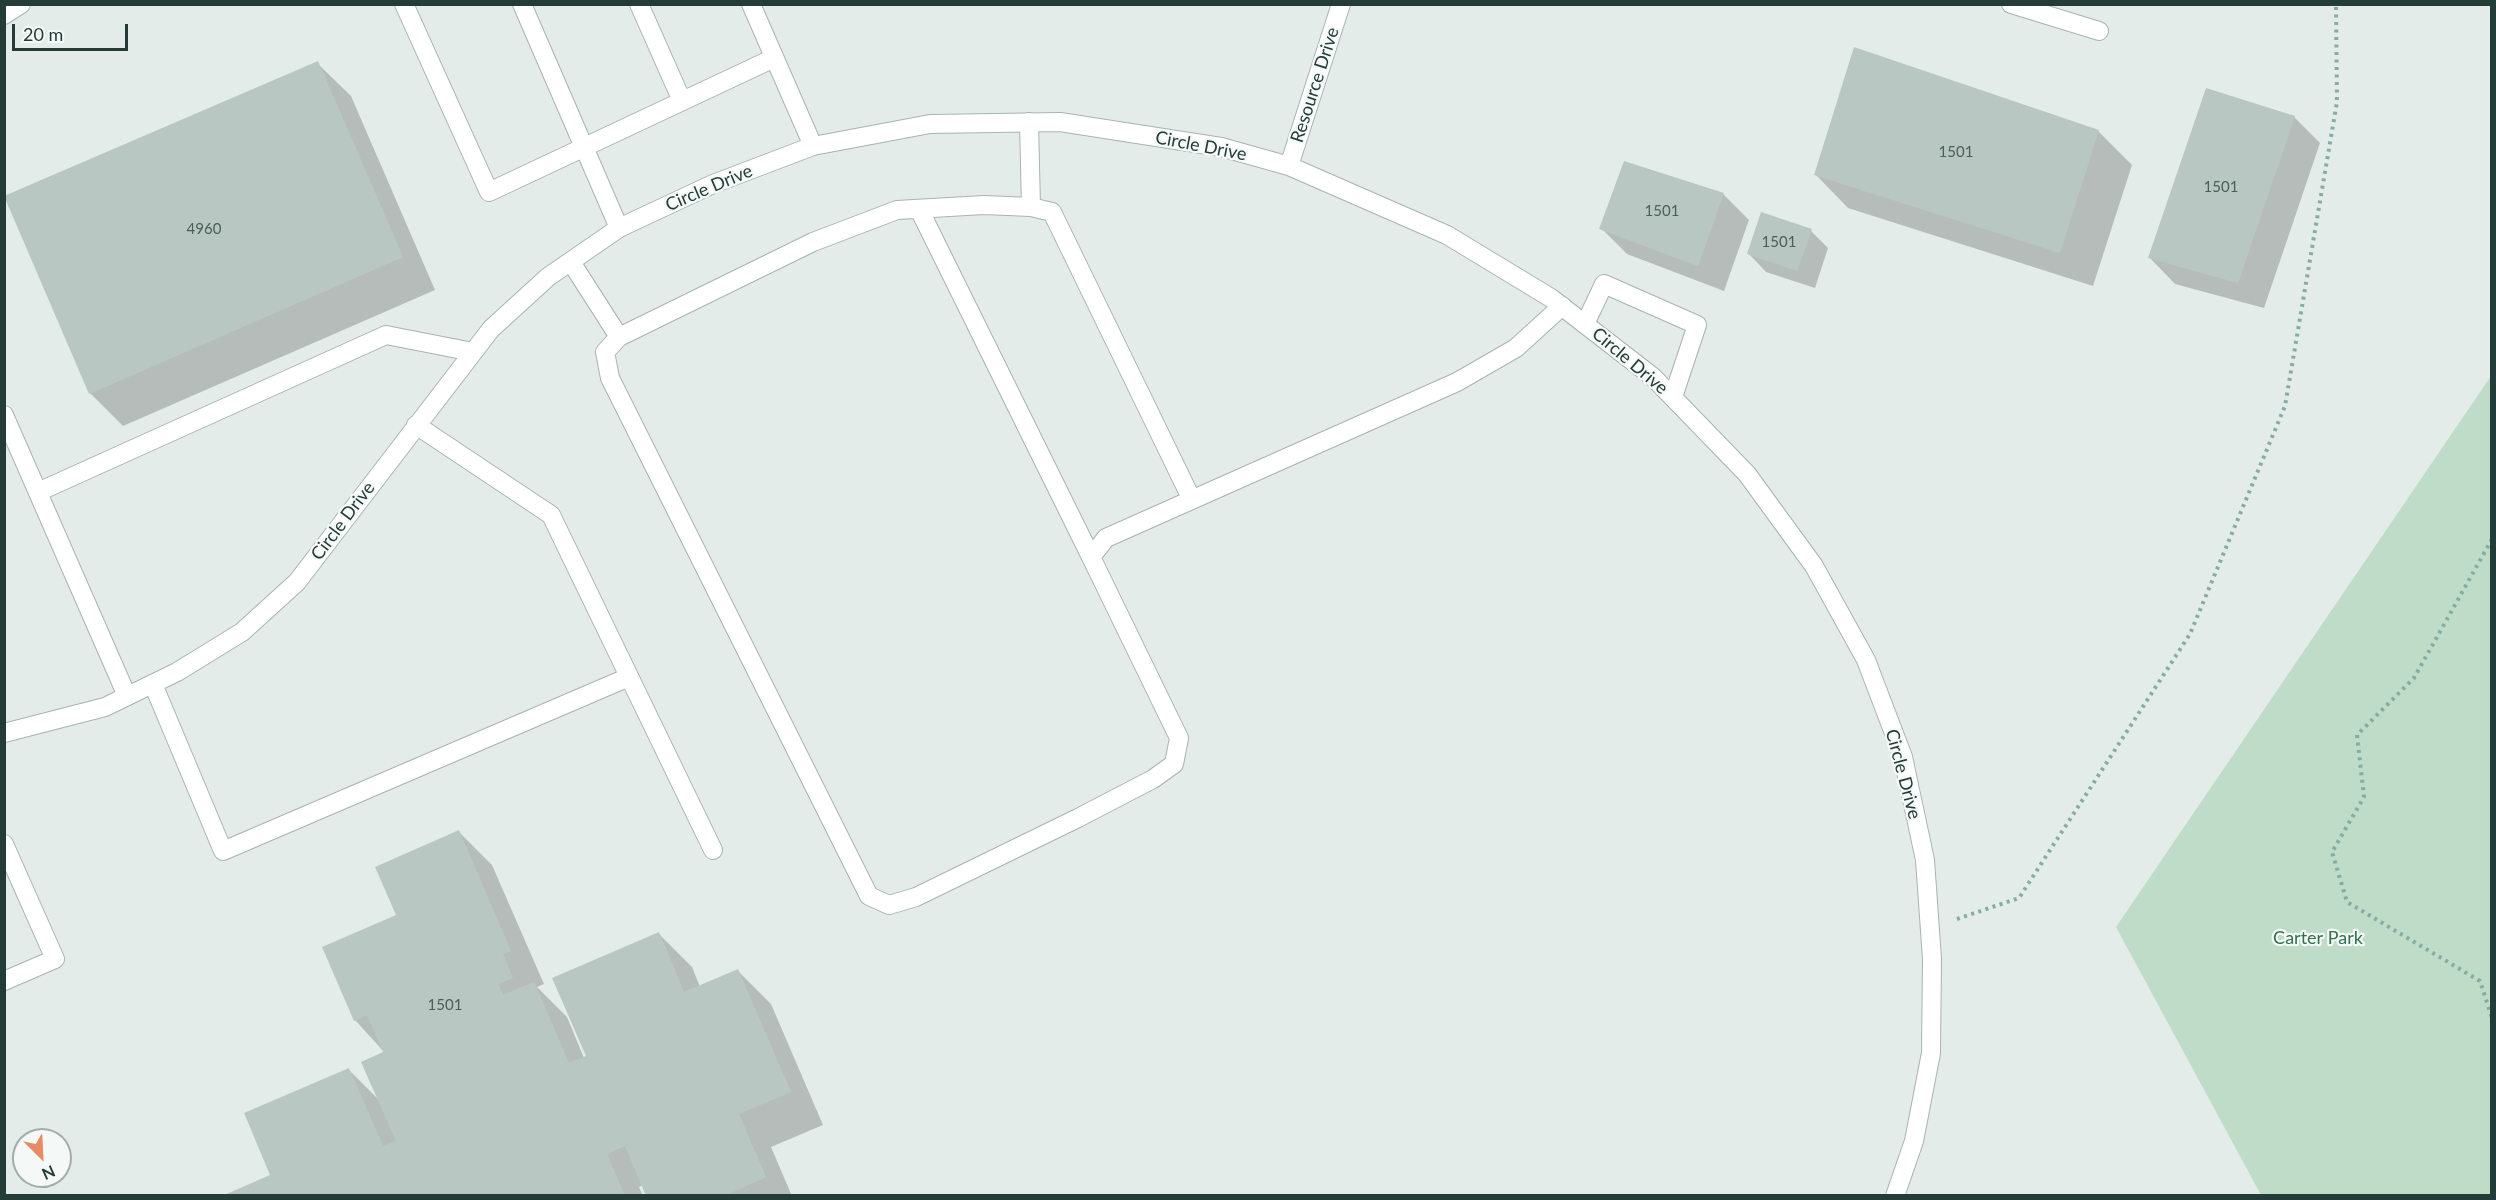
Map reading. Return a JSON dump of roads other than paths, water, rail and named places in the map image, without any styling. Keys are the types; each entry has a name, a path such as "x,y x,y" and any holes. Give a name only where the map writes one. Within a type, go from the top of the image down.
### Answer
{"street":[{"path":"4,15 21,4"},
{"path":"404,4 489,192 774,57"},
{"path":"522,4 619,228"},
{"path":"639,4 682,101"},
{"path":"751,4 813,146"},
{"name":"Resource Drive","path":"1289,166 1341,4"},
{"path":"2012,4 2099,31"},
{"path":"1029,122 1031,207"},
{"name":"Circle Drive","path":"4,733 105,707 153,684 242,632 297,582 491,329 548,277 619,228 713,184 813,146 930,124 1060,122 1221,147 1289,166 1447,235 1562,306 1653,377 1673,397 1754,483 1814,566 1866,660 1903,757 1925,860 1930,928 1931,1053 1914,1141 1895,1196"},
{"path":"919,209 1179,738 1174,764 1153,779 1068,823 916,897 889,905 869,896 610,378 605,352 619,337 813,242 897,210 984,205 1031,207 1052,212 1192,500"},
{"path":"571,262 619,337"},
{"path":"1585,324 1604,284 1697,326 1673,397"},
{"path":"1091,556 1106,538 1457,382 1515,348 1562,306"},
{"path":"38,492 386,335 473,352"},
{"path":"4,415 127,696"},
{"path":"416,425 551,515 713,850"},
{"path":"153,684 223,850 629,677"},
{"path":"4,844 55,958 4,981"}],"park label":[{"name":"Carter Park","path":"2318,938"}]}
